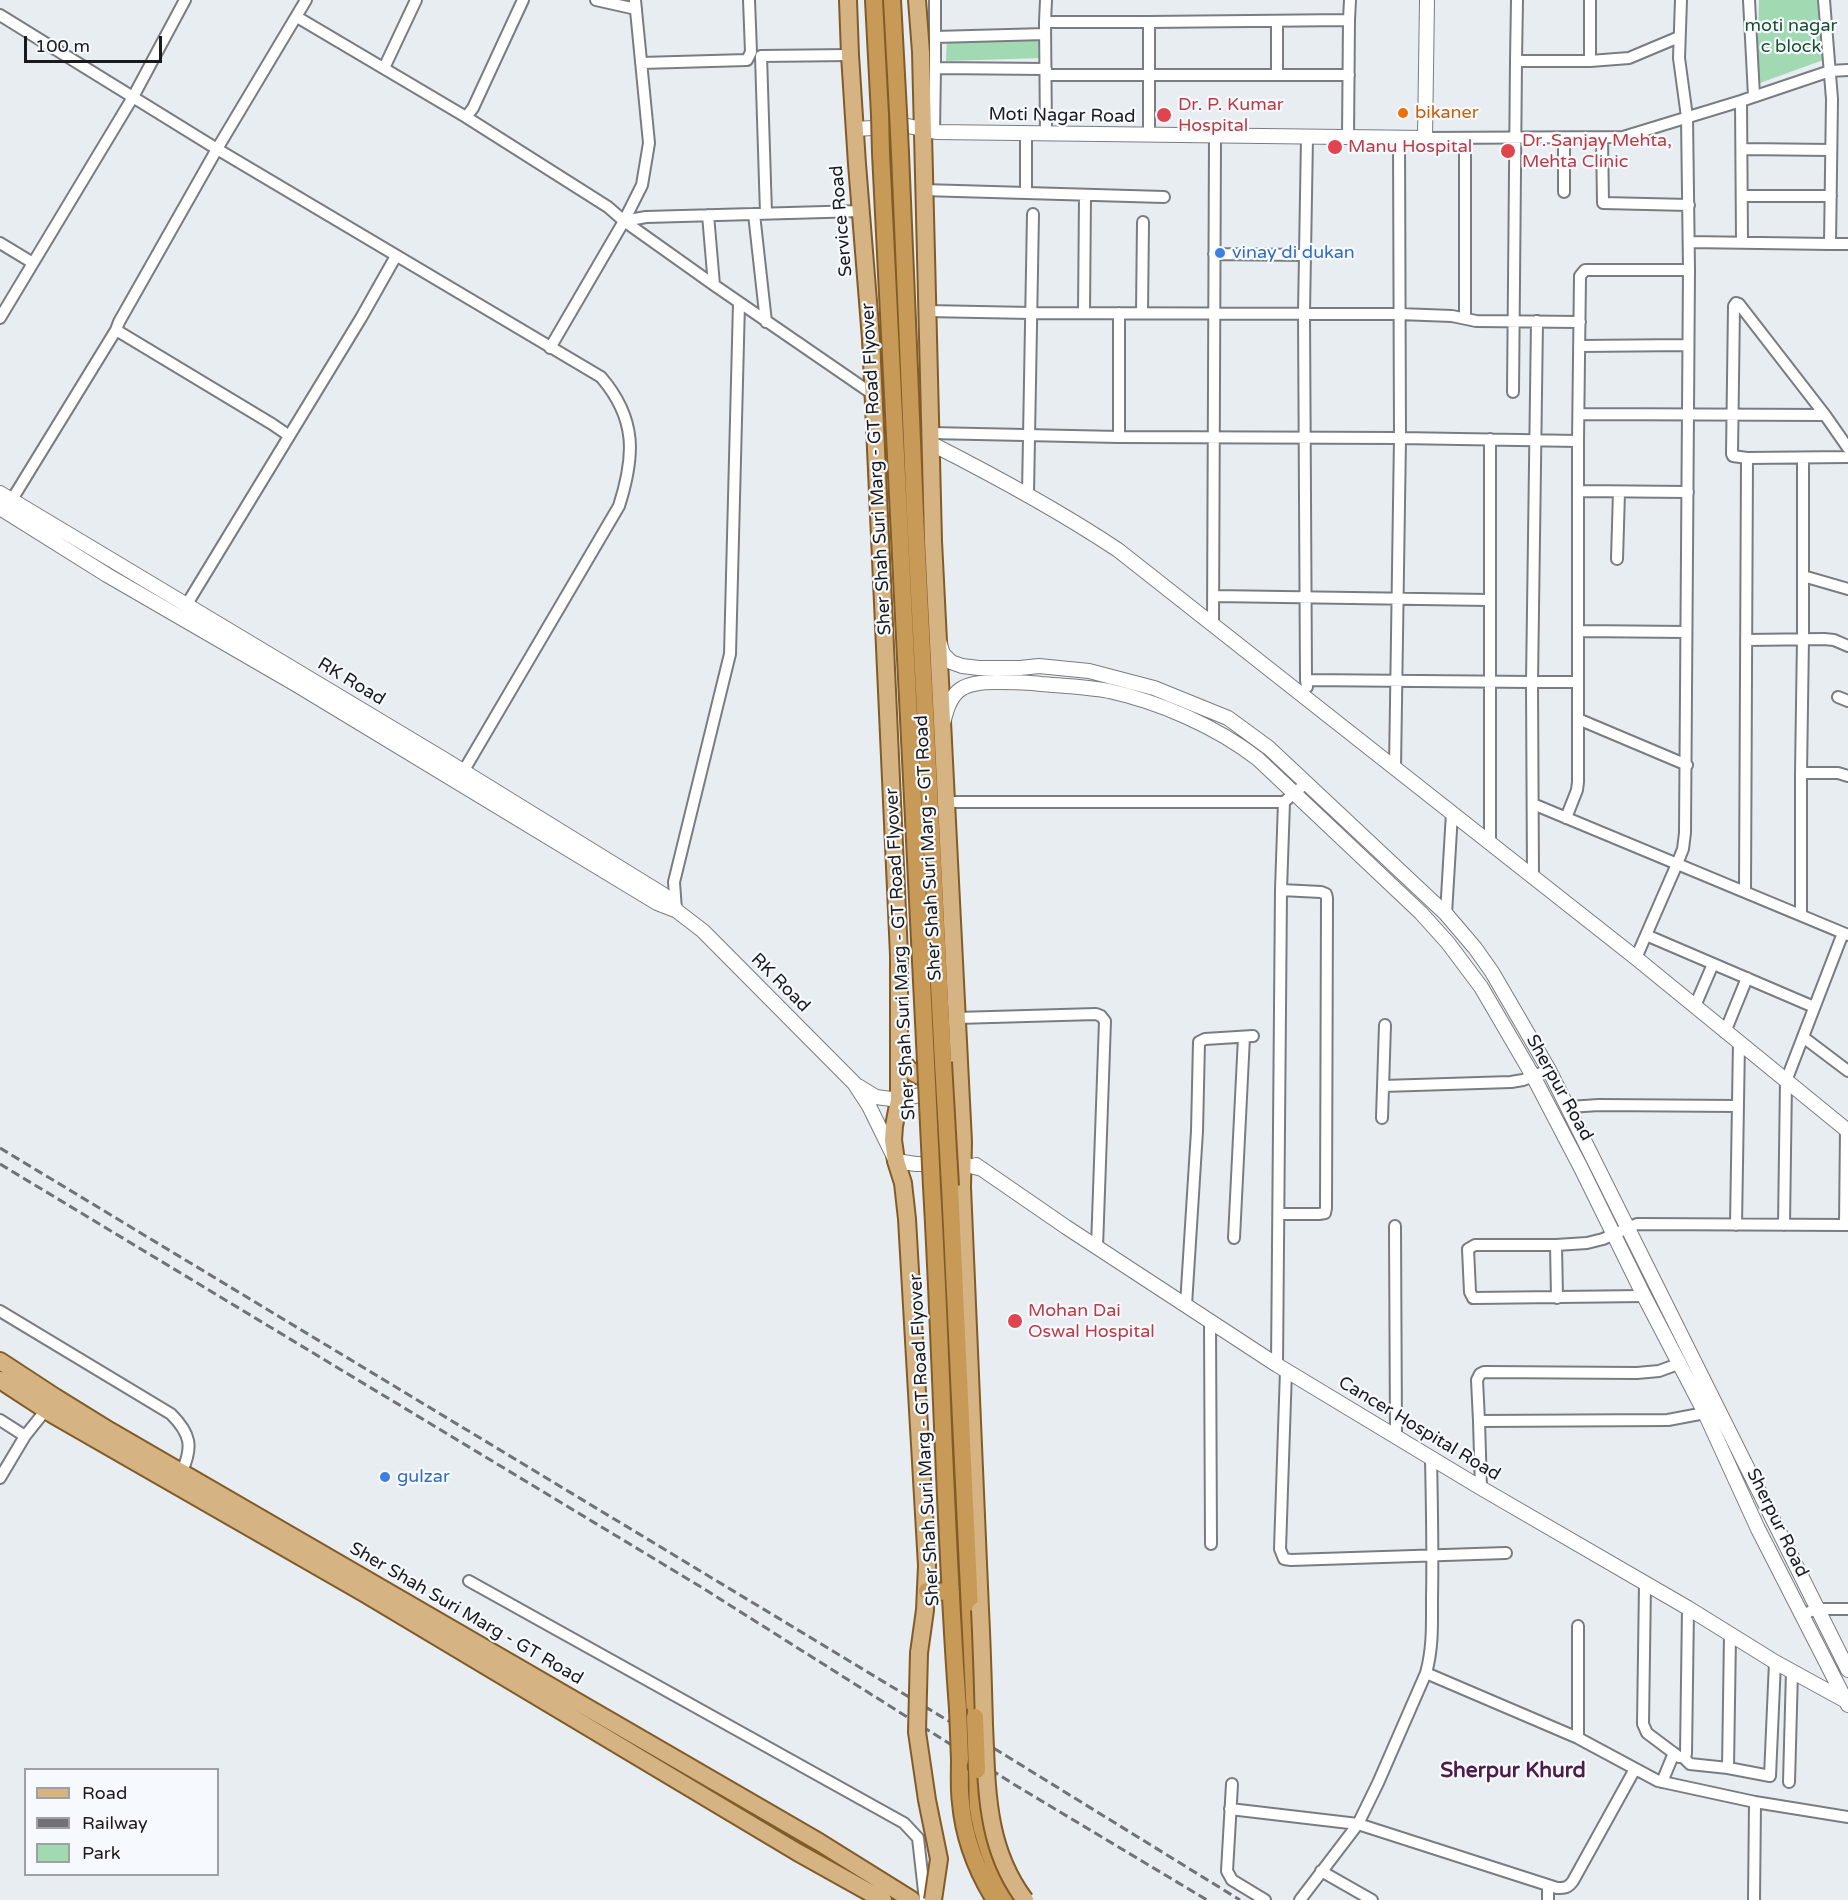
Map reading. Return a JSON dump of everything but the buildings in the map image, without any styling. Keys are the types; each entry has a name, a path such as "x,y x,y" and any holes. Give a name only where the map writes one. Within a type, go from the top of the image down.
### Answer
{"highway":[{"name":"Sher Shah Suri Marg - GT Road Flyover","path":"874,0 881,153 943,1062 932,1187 961,1804 976,1864 995,1900"},
{"name":"Sher Shah Suri Marg - GT Road Flyover","path":"892,0 943,1062 974,1581 978,1809 996,1869 1012,1900"},
{"path":"927,1591 951,1592"}],"main road":[{"name":"Service Road","path":"848,0 874,395 882,583"},
{"path":"917,0 928,130 923,190 930,438"},
{"name":"Sher Shah Suri Marg - GT Road","path":"930,438 957,1018 943,1062 962,1110 974,1581 980,1610 987,1788 990,1819 1001,1856 1025,1900"},
{"name":"Sher Shah Suri Marg - GT Road","path":"882,583 899,955 899,1100 894,1140 896,1161 903,1183 907,1219 926,1531 927,1591 919,1653 917,1726 927,1800 939,1850 939,1869 933,1900"},
{"path":"900,1055 910,1071 927,1078 936,1078 953,1070 943,1062"},
{"name":"Sher Shah Suri Marg - GT Road","path":"0,1361 46,1410 182,1472 819,1842 912,1900"},
{"name":"Sher Shah Suri Marg - GT Road","path":"0,1380 46,1410 364,1593 797,1852 883,1900"}],"street":[{"path":"0,318 133,97 185,0"},
{"path":"4,503 116,330 118,322 217,149 306,0"},
{"path":"384,68 417,0"},
{"path":"466,117 473,108 523,0"},
{"path":"550,348 624,221 642,185 649,143 636,4 596,0"},
{"path":"641,63 747,60 752,52 749,0"},
{"path":"928,130 936,68 935,0"},
{"path":"1046,0 1046,134"},
{"path":"1348,137 1350,0"},
{"path":"1426,0 1425,138 1564,139 1633,135 1830,71 1848,70"},
{"path":"1513,392 1517,0"},
{"path":"1590,0 1590,61"},
{"path":"1636,958 1683,849 1686,833 1689,205 1687,117 1679,58 1681,0"},
{"path":"1749,0 1754,96"},
{"path":"1824,0 1830,71 1830,244"},
{"path":"0,15 217,149 601,378 614,392 626,417 631,456 619,506 460,777"},
{"path":"297,17 466,117 608,207 624,221 739,303 874,395"},
{"path":"935,37 1149,22 1349,20"},
{"path":"1277,21 1278,75"},
{"path":"1149,22 1149,135"},
{"path":"1516,61 1590,61 1629,58 1679,37"},
{"path":"766,213 761,56 850,55"},
{"path":"936,68 1149,75 1349,75"},
{"path":"1741,101 1742,242"},
{"name":"Moti Nagar Road","path":"855,129 908,126 928,130 1026,134 1425,138"},
{"path":"1026,134 1026,193"},
{"path":"1213,624 1215,135"},
{"path":"1307,137 1304,313 1307,698"},
{"path":"1395,768 1400,438 1399,137"},
{"path":"1465,138 1465,318"},
{"path":"1602,138 1603,203 1689,205"},
{"path":"1564,139 1564,192"},
{"path":"1742,149 1831,150"},
{"path":"923,190 1164,197"},
{"path":"1084,313 1085,195"},
{"path":"1742,196 1831,196"},
{"path":"624,221 646,217 861,211"},
{"path":"754,214 766,322"},
{"path":"1028,493 1033,214"},
{"path":"708,215 714,285"},
{"path":"1142,313 1143,222"},
{"path":"1689,242 1848,243"},
{"path":"0,243 33,263"},
{"path":"1215,254 1305,255"},
{"path":"187,604 361,318 396,256"},
{"path":"1566,819 1578,782 1580,276 1585,270 1689,270"},
{"path":"676,911 674,882 730,654 739,303"},
{"path":"1848,448 1738,303 1734,306 1732,454 1736,458 1848,457"},
{"path":"926,311 1399,314 1452,316 1476,321 1580,322"},
{"path":"1119,313 1119,437"},
{"path":"1533,878 1532,682 1537,321"},
{"path":"116,330 288,435"},
{"path":"1580,346 1688,345"},
{"path":"1579,414 1825,415"},
{"path":"930,438 1029,435 1578,441"},
{"path":"930,438 1072,519 1118,550 1636,958 1847,1130 1846,1225 1637,1224 1615,1235 1587,1243 1475,1245 1470,1246 1467,1253 1470,1292 1473,1298 1644,1296"},
{"path":"1490,439 1490,843"},
{"path":"1745,892 1746,458"},
{"path":"1801,915 1803,458"},
{"path":"1578,491 1688,492"},
{"path":"1617,559 1619,492"},
{"name":"RK Road","path":"4,503 187,604 460,777"},
{"name":"RK Road","path":"4,503 107,575 664,895 676,911 703,931 854,1083"},
{"path":"1803,576 1848,589"},
{"path":"1214,596 1489,600"},
{"path":"1578,631 1686,632"},
{"path":"1746,640 1803,638 1833,640 1848,646"},
{"name":"Sherpur Road","path":"938,639 944,654 951,662 962,666 979,668 1039,666 1089,671 1154,688 1201,706 1242,727 1269,748 1446,914 1492,972 1549,1070 1848,1670"},
{"path":"1039,666 1040,684"},
{"path":"1306,680 1578,682"},
{"name":"Sherpur Road","path":"943,725 951,699 966,686 978,682 1023,681 1110,691 1153,705 1217,731 1258,759 1290,798 1421,913 1449,943 1481,987 1533,1076 1705,1413 1758,1529 1848,1703"},
{"path":"1578,719 1687,765"},
{"path":"1801,773 1838,773 1848,776"},
{"path":"1306,783 1290,798 1281,890 1280,1549 1284,1559 1291,1560 1506,1553"},
{"path":"946,802 1290,798"},
{"path":"1533,804 1845,934 1786,1081 1784,1225"},
{"path":"1446,914 1452,813"},
{"path":"1279,1214 1320,1214 1325,1213 1326,1208 1327,898 1326,894 1321,892 1281,890"},
{"path":"1421,913 1433,901"},
{"path":"1646,935 1814,1007"},
{"path":"1695,1006 1713,964"},
{"path":"1725,1032 1747,978"},
{"path":"957,1018 1096,1014 1101,1016 1104,1022 1096,1246"},
{"path":"1382,1118 1384,1025"},
{"path":"1186,1305 1197,1131 1199,1042 1204,1039 1249,1036 1234,1238"},
{"path":"1803,1037 1848,1071"},
{"path":"1736,1225 1739,1042"},
{"path":"1383,1086 1499,1084 1523,1080 1549,1070"},
{"path":"854,1083 876,1097 899,1100 941,1090 955,1097 962,1110"},
{"path":"854,1083 869,1106 896,1161 916,1164 963,1164 982,1169"},
{"path":"1560,1128 1572,1114 1599,1105 1738,1106"},
{"path":"963,1142 970,1158 982,1169"},
{"name":"Cancer Hospital Road","path":"982,1169 1282,1368 1481,1488 1848,1703"},
{"path":"1395,1226 1396,1437"},
{"path":"1556,1245 1557,1298"},
{"path":"0,1311 171,1414 188,1439 189,1456 182,1472"},
{"path":"1210,1321 1211,1544"},
{"path":"1481,1488 1477,1380 1480,1374 1484,1372 1637,1373 1659,1371 1680,1364"},
{"path":"0,1478 25,1436 46,1410"},
{"path":"1479,1421 1668,1420 1705,1413"},
{"path":"0,1420 25,1436"},
{"path":"1300,1900 1358,1824 1378,1783 1431,1656 1433,1556 1431,1458"},
{"path":"469,1581 904,1823 918,1838 925,1900"},
{"path":"1645,1583 1643,1724 1647,1733 1690,1764 1770,1776 1775,1662"},
{"path":"1662,1782 1679,1755 1686,1754 1688,1608"},
{"path":"1802,1615 1816,1609 1848,1609"},
{"path":"1578,1626 1578,1738"},
{"path":"1728,1768 1730,1635"},
{"path":"1789,1782 1792,1671"},
{"path":"1426,1672 1578,1738 1662,1782 1755,1802 1848,1817"},
{"path":"1230,1809 1358,1824 1548,1885 1564,1888 1569,1886 1635,1769"},
{"path":"1232,1784 1227,1871 1232,1880 1265,1900"},
{"path":"1754,1900 1755,1802"},
{"path":"1321,1871 1372,1900"},
{"path":"1548,1885 1548,1900"}],"green space":[{"name":"moti nagar c block","path":"1759,0 1820,0 1826,59 1757,84"},
{"path":"1041,31 1044,58 946,61 947,36"}],"railway":[{"path":"0,1148 1000,1752 1240,1900"},
{"path":"0,1164 701,1587 1015,1785 1207,1900"}],"place":[{"name":"bikaner","path":"1403,113"},
{"name":"Dr. P. Kumar Hospital","path":"1164,115"},
{"name":"Manu Hospital","path":"1335,147"},
{"name":"Dr. Sanjay Mehta, Mehta Clinic","path":"1508,151"},
{"name":"vinay di dukan","path":"1220,253"},
{"name":"Mohan Dai Oswal Hospital","path":"1015,1321"},
{"name":"gulzar","path":"385,1477"}],"district":[{"name":"Sherpur Khurd","path":"1513,1771"}]}
